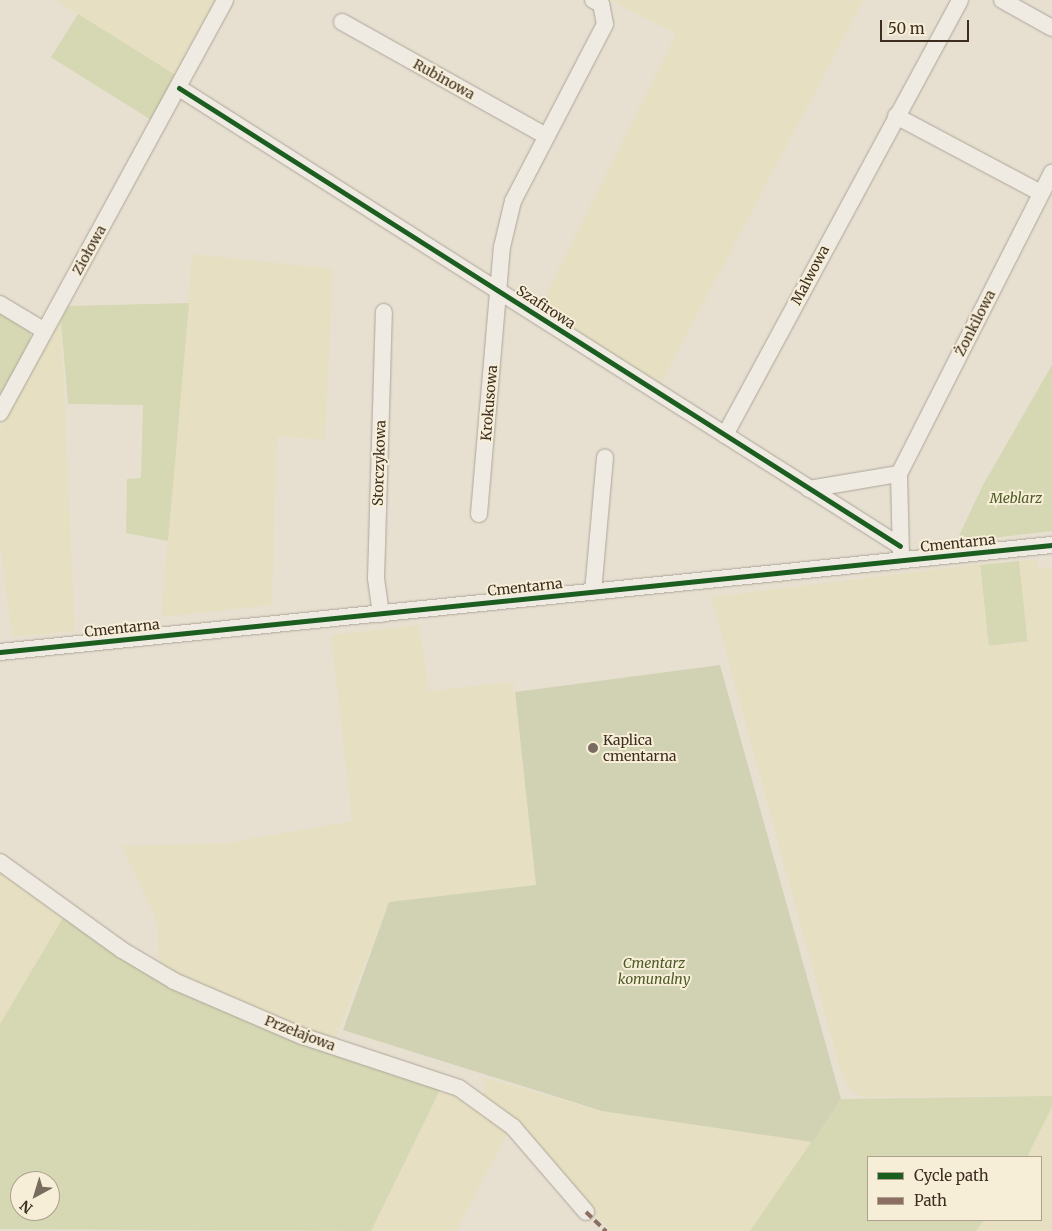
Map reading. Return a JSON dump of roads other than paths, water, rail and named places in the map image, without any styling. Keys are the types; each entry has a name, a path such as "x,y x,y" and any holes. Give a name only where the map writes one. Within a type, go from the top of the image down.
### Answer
{"street":[{"name":"Ziołowa","path":"0,413 180,88 225,0"},
{"path":"500,292 502,247 513,201 605,24 601,4 593,0"},
{"name":"Malwowa","path":"725,435 960,0"},
{"path":"1002,0 1052,28"},
{"name":"Rubinowa","path":"342,22 546,136"},
{"name":"Szafirowa","path":"180,88 809,489 901,553"},
{"path":"896,116 1041,193"},
{"name":"Żonkilowa","path":"901,553 899,474 1052,173"},
{"name":"Krokusowa","path":"479,514 500,292"},
{"path":"0,304 44,331"},
{"name":"Storczykowa","path":"381,614 376,578 384,312"},
{"path":"593,592 605,458"},
{"path":"809,489 899,474"},
{"name":"Cmentarna","path":"0,652 593,592 901,553 1052,545"},
{"name":"Przełajowa","path":"0,862 122,950 174,981 302,1036 459,1088 513,1127 586,1212"}],"place":[{"name":"Kaplica cmentarna","path":"593,748"}],"park label":[{"name":"Meblarz","path":"1016,498"},
{"name":"Cmentarz komunalny","path":"654,972"}]}
